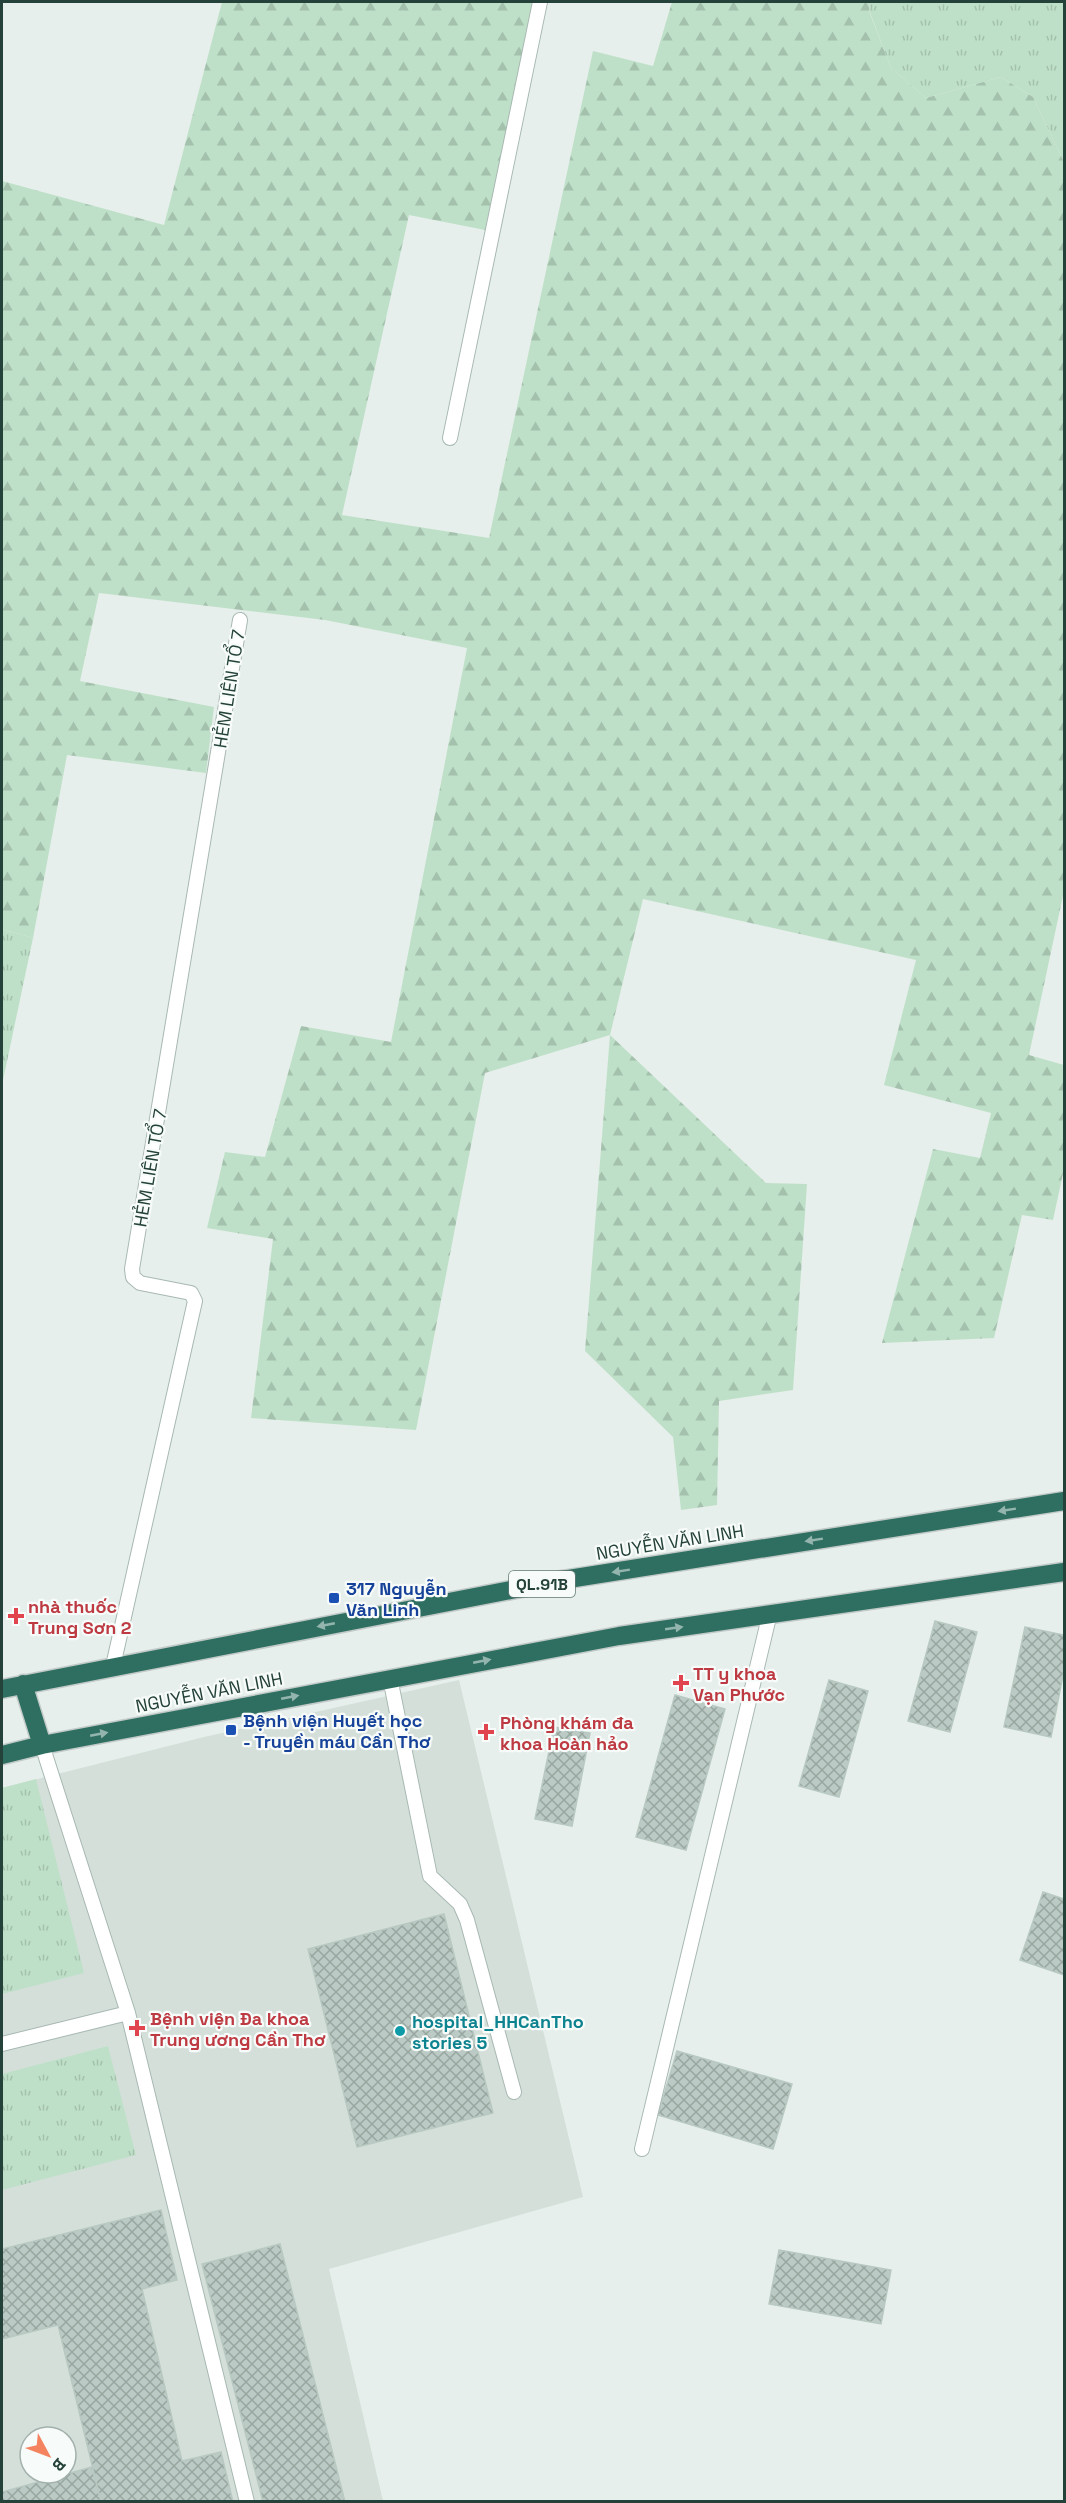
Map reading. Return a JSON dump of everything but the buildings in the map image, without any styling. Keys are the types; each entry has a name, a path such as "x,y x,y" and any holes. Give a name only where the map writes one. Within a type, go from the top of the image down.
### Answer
{"highway":[{"name":"NGUYỄN VĂN LINH","path":"2,1689 562,1580 1065,1501"},
{"name":"NGUYỄN VĂN LINH","path":"2,1755 42,1745 620,1636 1065,1572"},
{"path":"23,1684 42,1745"}],"lane":[{"path":"450,438 540,2"},
{"name":"HẺM LIÊN TỔ 7","path":"113,1666 195,1301 191,1293 140,1282 132,1277 132,1269 181,988 240,620"},
{"path":"642,2149 770,1613"},
{"path":"390,1678 430,1876 460,1904 467,1920 514,2092"},
{"path":"42,1745 128,2013 247,2502"},
{"path":"2,2044 128,2013"}],"shaded area":[{"name":"Bệnh viện Đa khoa Trung ương Cần Thơ","path":"459,1680 583,2197 329,2269 383,2501 2,2502 2,1788 204,1737"}],"green space":[{"path":"222,2 533,2 485,230 409,215 342,515 489,538 593,51 653,66 672,2 870,2 869,11 891,68 926,98 1001,77 1033,97 1064,162 1064,891 1029,1055 1064,1065 1064,1169 1053,1220 1022,1215 994,1338 882,1343 933,1149 980,1158 991,1113 884,1085 916,960 643,899 610,1035 485,1073 416,1430 251,1418 273,1239 207,1228 225,1152 265,1157 301,1026 391,1042 467,648 325,620 99,593 80,681 214,707 206,773 67,755 33,938 2,929 2,181 164,225"},
{"path":"870,2 1064,2 1064,162 1033,97 1001,77 926,98 891,68 869,10"},
{"path":"2,929 33,938 2,1085"},
{"path":"610,1035 766,1183 807,1184 793,1390 719,1401 717,1505 681,1510 673,1437 585,1351"},
{"path":"36,1779 84,1973 2,1994 2,1788"},
{"path":"108,2046 136,2155 2,2190 2,2074"}],"place":[{"name":"317 Nguyễn Văn Linh","path":"334,1598"},
{"name":"nhà thuốc Trung Sơn 2","path":"16,1616"},
{"name":"TT y khoa Vạn Phước","path":"681,1683"},
{"name":"Bệnh viện Huyết học - Truyền máu Cần Thơ","path":"231,1730"},
{"name":"Phòng khám đa khoa Hoàn hảo","path":"486,1732"},
{"name":"Bệnh viện Đa khoa Trung ương Cần Thơ","path":"137,2028"},
{"name":"hospital_HHCanTho stories 5","path":"400,2031"}]}
